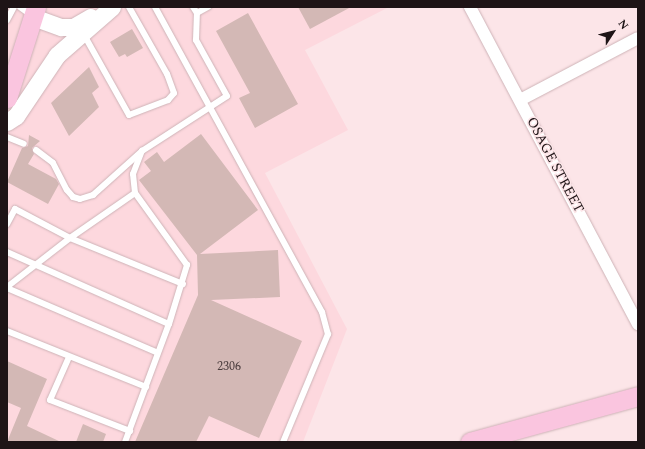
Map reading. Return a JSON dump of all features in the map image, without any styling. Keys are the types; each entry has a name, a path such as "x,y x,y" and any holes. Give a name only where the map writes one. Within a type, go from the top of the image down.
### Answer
{"main road":[{"path":"7,97 30,10 61,27 73,27 111,7"},
{"path":"7,122 16,116 57,55 83,31 105,16 111,7"},
{"path":"470,442 638,396"}],"street":[{"name":"OSAGE STREET","path":"470,7 638,324"},
{"path":"520,100 638,38"}],"lane":[{"path":"7,20 14,7"},
{"path":"83,31 129,115 168,100 174,92 167,74 129,7"},
{"path":"155,7 211,106 322,312 328,334 283,442"},
{"path":"36,150 53,163 72,197 80,200 93,195 142,151 227,96 196,40 197,13 193,7"},
{"path":"197,13 208,7"},
{"path":"7,137 24,144"},
{"path":"126,442 183,284 187,265 135,193 133,174 142,151"},
{"path":"135,193 70,238 7,288 158,353"},
{"path":"7,224 15,209 70,238 183,284"},
{"path":"7,252 35,266 169,324"},
{"path":"7,331 146,387"},
{"path":"69,357 50,400 130,431"}],"shaded area":[{"path":"7,7 389,7 305,50 348,130 265,173 347,329 303,442 7,442"}],"building":[{"path":"298,7 351,7 310,29"},
{"path":"248,13 298,104 255,128 239,98 250,93 216,31"},
{"path":"132,29 143,48 127,57 125,54 119,57 110,42"},
{"path":"89,67 99,87 92,93 99,107 69,136 51,103"},
{"path":"201,134 258,210 200,254 278,250 280,297 211,300 302,341 259,438 209,416 196,442 135,442 198,295 197,255 139,180 151,171 144,162 157,152 164,162"},
{"path":"29,135 40,141 32,148 34,154 28,164 56,179 59,184 48,204 7,182 22,148 28,146"},
{"path":"7,361 47,379 27,426 61,442 7,442 21,408 7,402"},
{"path":"83,424 106,434 103,442 76,442"}]}
